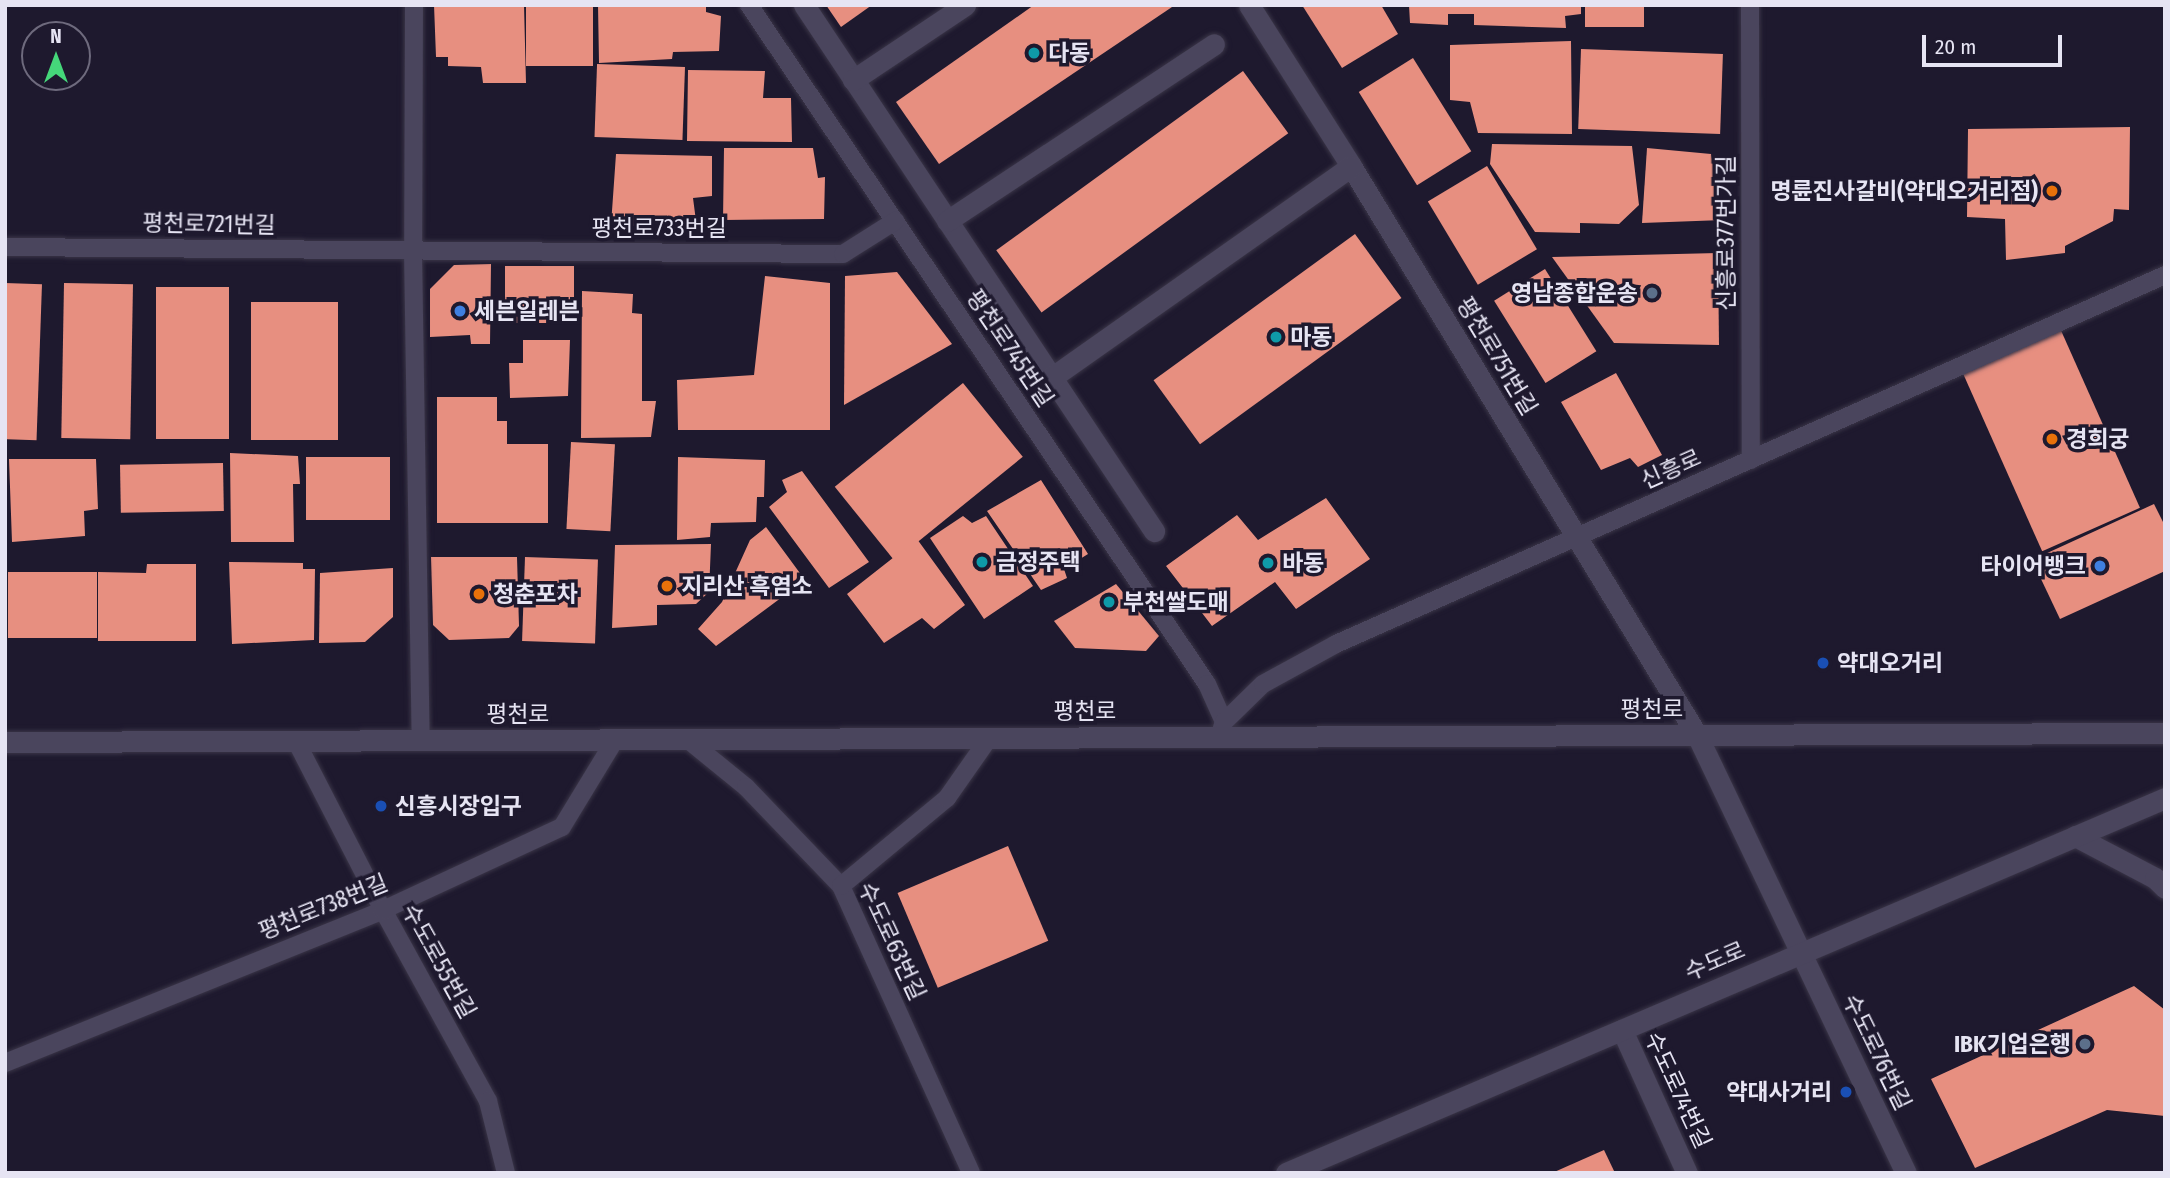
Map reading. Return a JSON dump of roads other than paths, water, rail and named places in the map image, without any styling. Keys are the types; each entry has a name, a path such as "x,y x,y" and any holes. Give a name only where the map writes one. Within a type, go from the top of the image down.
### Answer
{"street":[{"path":"804,5 1154,531"},
{"path":"853,80 965,5"},
{"name":"평천로751번길","path":"1249,5 1351,166 1697,735"},
{"path":"947,221 1214,44"},
{"path":"1051,378 1351,166"},
{"name":"평천로","path":"5,742 989,738 1222,729 1697,735 2165,733"},
{"name":"수도로76번길","path":"1697,735 1906,1173"},
{"name":"수도로","path":"1286,1173 2165,798"},
{"path":"2075,836 2155,878 2165,888"},
{"name":"수도로74번길","path":"1622,1030 1688,1173"}],"lane":[{"path":"414,5 413,251 421,741"},
{"name":"평천로745번길","path":"749,5 1207,684 1222,729"},
{"name":"신흥로377번가길","path":"1750,5 1751,460"},
{"name":"평천로733번길","path":"413,251 843,254 895,221"},
{"name":"평천로721번길","path":"5,247 413,251"},
{"name":"신흥로","path":"1222,729 1263,684 1336,645 2165,275"},
{"path":"841,886 947,797 989,738"},
{"name":"수도로63번길","path":"687,739 746,787 841,886 971,1173"},
{"name":"평천로738번길","path":"5,1063 383,910 562,827 615,740"},
{"name":"수도로55번길","path":"296,741 383,910 488,1101 506,1173"}],"place":[{"name":"다동","path":"1034,53"},
{"name":"명륜진사갈비(약대오거리점)","path":"2052,191"},
{"name":"영남종합운송","path":"1652,293"},
{"name":"세븐일레븐","path":"460,311"},
{"name":"마동","path":"1276,337"},
{"name":"경희궁","path":"2052,439"},
{"name":"금정주택","path":"982,562"},
{"name":"바동","path":"1268,563"},
{"name":"타이어뱅크","path":"2100,566"},
{"name":"지리산 흑염소","path":"667,586"},
{"name":"청춘포차","path":"479,594"},
{"name":"부천쌀도매","path":"1109,602"},
{"name":"약대오거리","path":"1823,663"},
{"name":"신흥시장입구","path":"381,806"},
{"name":"IBK기업은행","path":"2085,1044"},
{"name":"약대사거리","path":"1846,1092"}]}
